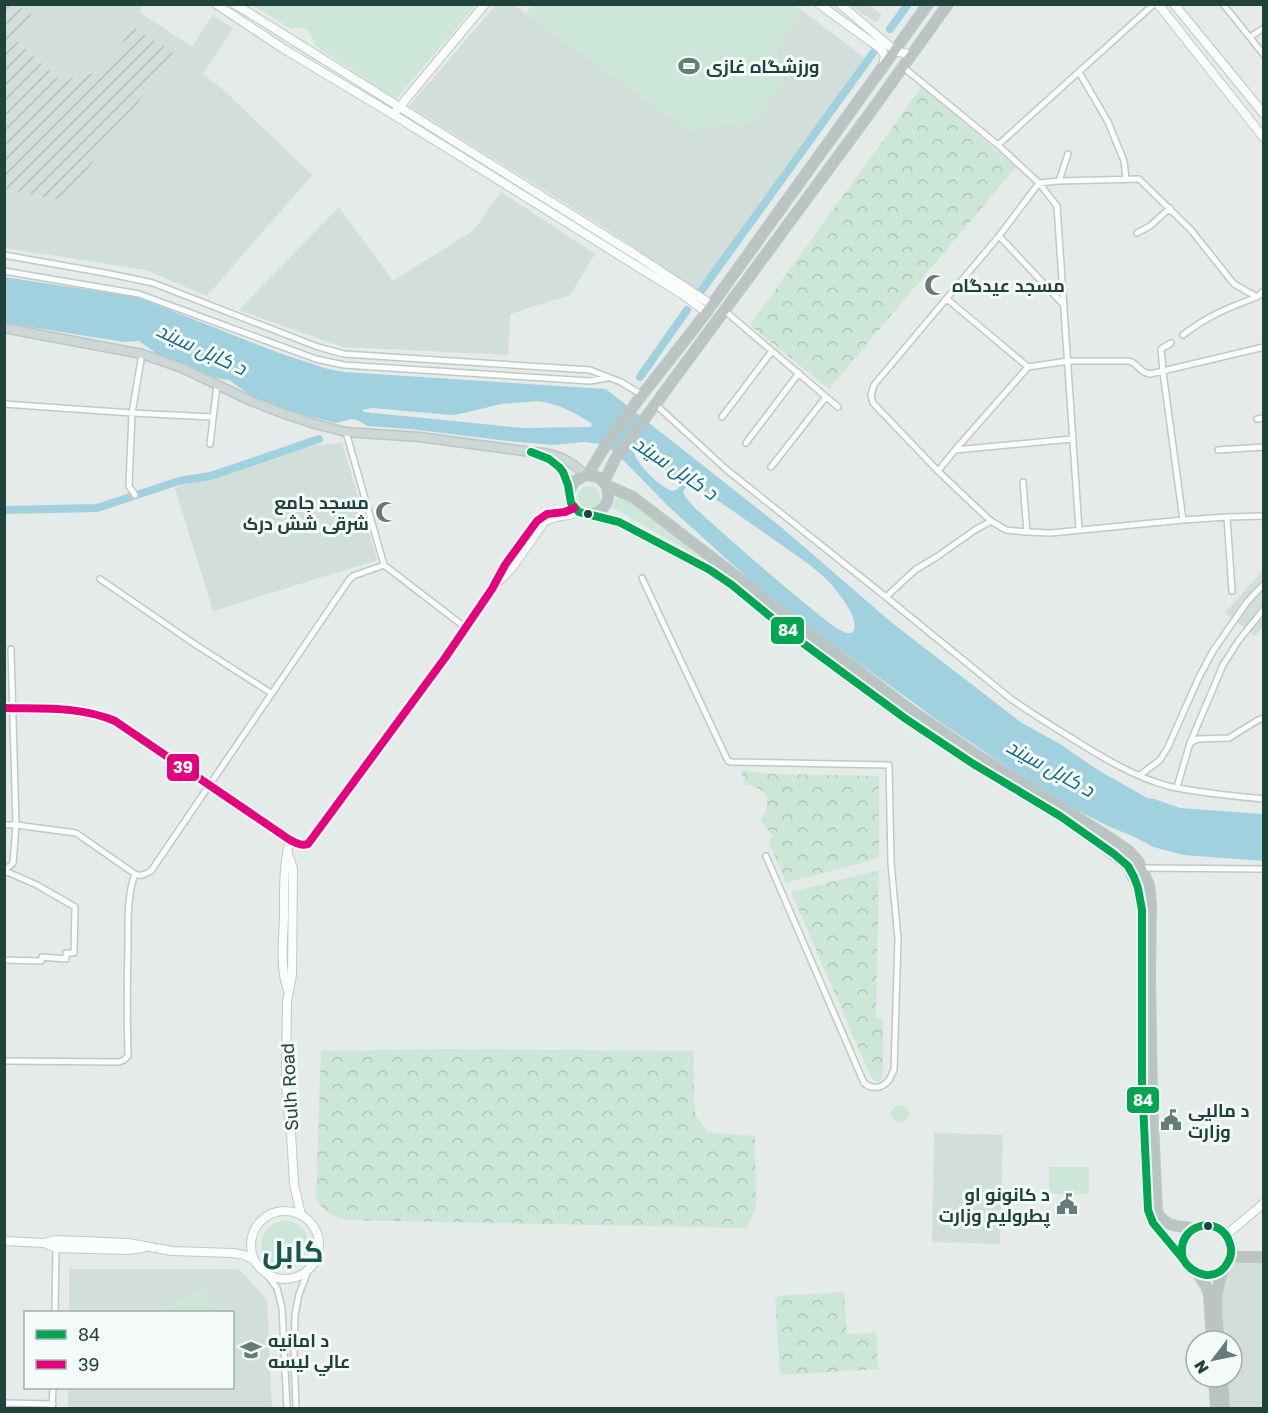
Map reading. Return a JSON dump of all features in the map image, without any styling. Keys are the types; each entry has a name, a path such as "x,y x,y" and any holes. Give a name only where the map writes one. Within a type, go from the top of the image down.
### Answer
{"highway":[{"path":"928,4 709,308 602,450 587,475 575,481 569,491 569,497 576,510 619,522 710,570 732,585 827,662 906,719 972,763 1059,816 1128,866 1138,888 1142,910 1142,1082 1148,1210 1153,1223 1192,1270 1198,1274 1207,1288 1211,1329"},
{"path":"590,515 602,510 609,498 605,484 615,459 948,4"},
{"path":"850,114 867,117"},
{"path":"587,475 594,476 605,484 633,497 912,711 1129,851 1138,861 1149,885 1152,903 1150,976 1152,1101 1158,1212 1161,1218 1170,1225 1194,1228 1215,1227 1226,1235 1231,1255 1224,1267 1216,1293 1218,1329"},
{"path":"1183,1259 1183,1241 1194,1228"},
{"path":"1231,1255 1263,1257"},
{"path":"1198,1274 1212,1274 1224,1267"},
{"path":"1215,1389 1216,1408"},
{"path":"1223,1389 1224,1408"}],"main road":[{"path":"216,4 284,49 685,296 709,308"},
{"path":"235,4 626,249 709,308"},
{"path":"393,115 485,4"},
{"path":"819,4 880,50 885,56 883,69"},
{"path":"840,4 895,51 912,55"},
{"path":"1156,4 1263,138"},
{"path":"1174,4 1263,114"},
{"path":"4,328 142,354 182,368 251,401 315,424 346,432 420,437 548,453 565,458 587,475"},
{"path":"531,452 549,459 559,467 566,478 569,491"},
{"path":"8,708 74,710 100,715 115,721 290,840 302,845 308,844 466,628 505,565 540,518 547,514 576,510"},
{"name":"Sulh Road","path":"290,840 284,884 283,974 288,990 287,1103 294,1184 301,1215"},
{"path":"1226,1235 1263,1203"},
{"path":"279,1211 290,1211 301,1215 315,1229 320,1244 316,1260 308,1271 295,1278 280,1280 267,1275 253,1259 250,1243 256,1227 268,1215 279,1211"},
{"path":"4,1241 127,1250 152,1246 172,1251 233,1253 253,1259"}],"street":[{"path":"998,145 1156,4"},
{"path":"1223,4 1263,55"},
{"path":"1250,37 1263,28"},
{"path":"903,67 998,145 1039,183 1057,206 1079,530"},
{"path":"1079,72 1112,132 1124,161 1126,179"},
{"path":"1059,181 1068,154"},
{"path":"1257,297 1234,285 1191,230 1139,179 1039,183 999,236 874,385 871,395 873,403 938,471 990,521 1006,530 1051,533 1183,520 1263,516"},
{"path":"1137,233 1150,226 1170,208"},
{"path":"999,236 1064,304"},
{"path":"4,255 153,283 318,347 344,354 590,370 621,382 642,395"},
{"path":"4,271 139,294 316,360 344,365 590,381 609,378"},
{"path":"1183,335 1226,308 1257,297 1263,291"},
{"path":"947,299 1028,367"},
{"path":"725,311 838,407"},
{"path":"1171,343 1161,349 1183,520"},
{"path":"938,471 1028,367 1068,361 1133,361 1146,374 1163,372 1263,347"},
{"path":"722,417 772,351"},
{"path":"135,495 129,486 132,413 142,354"},
{"path":"371,368 372,357"},
{"path":"746,443 799,374"},
{"path":"210,444 217,385"},
{"path":"771,467 826,397"},
{"path":"655,404 727,470 1011,699 1102,757 1140,775 1177,787 1263,799"},
{"path":"4,405 212,417"},
{"path":"346,432 384,565 466,628"},
{"path":"955,450 1072,439"},
{"path":"1218,450 1263,447"},
{"path":"1023,482 1027,532"},
{"path":"1227,517 1232,591"},
{"path":"886,597 915,570 990,521"},
{"path":"4,825 70,831 139,876 151,871 349,580 353,576 384,565"},
{"path":"642,578 728,761 889,765 891,863 898,939 894,1070 889,1082 878,1088 869,1087 864,1083 766,856"},
{"path":"100,579 271,693"},
{"path":"1140,775 1160,760 1213,651 1247,602 1263,584"},
{"path":"1177,787 1190,743 1223,665 1263,609"},
{"path":"4,960 41,961 42,957 66,959 66,953 74,952 75,907 32,882 5,871 13,863 16,825 8,708 11,649"},
{"path":"1190,743 1198,739 1229,738 1263,718"},
{"path":"1142,868 1263,869"},
{"path":"4,1061 119,1062 128,1056 128,931 131,887 135,874"},
{"path":"55,1311 56,1244"},
{"path":"296,1408 295,1315 299,1294 308,1271"},
{"path":"267,1275 277,1288 282,1308 287,1408"},
{"path":"4,1403 53,1406 53,1389"}],"shaded area":[{"path":"4,5 16,5 32,15 16,40 61,81 106,70 132,26 175,54 63,201 5,189"},
{"path":"16,5 143,5 139,12 192,47 212,16 233,28 203,74 227,93 312,175 207,296 146,270 5,248 5,189 63,201 132,26 106,70 61,81 16,40 32,15"},
{"path":"496,5 514,5 690,131 783,83 777,48 803,11 865,58 698,291 602,226 409,106"},
{"path":"850,5 868,5 882,15 876,23"},
{"path":"501,192 595,254 570,295 510,314 508,355 342,347 239,310 339,207 393,281 474,230"},
{"path":"342,443 377,560 213,611 175,488 316,445"},
{"path":"1263,570 1263,627 1255,636 1225,613"},
{"path":"934,1133 1003,1135 1000,1244 932,1242"},
{"path":"1231,1255 1263,1257 1263,1408 1224,1408 1223,1389 1244,1389 1244,1329 1218,1329 1216,1308"},
{"name":"د امانیه عالي لیسه","path":"69,1269 239,1269 267,1300 272,1408 68,1408 68,1389 234,1389 234,1311 69,1311"}],"green space":[{"name":"ورزشگاه غازی","path":"532,4 794,4 803,11 777,48 783,83 753,122 690,131 526,13"},
{"path":"252,5 476,5 396,99 314,45 312,36 304,28 292,29"},
{"path":"922,86 1016,167 829,389 750,325"},
{"path":"589,486 599,493 600,497 593,507 589,508 579,501 578,497 585,487"},
{"path":"618,496 625,500 627,496 704,560 612,507"},
{"path":"741,770 773,774 879,776 879,858 786,883 770,845 769,839 773,836 761,820 767,807 766,796 758,788 745,785"},
{"path":"879,870 876,1018 883,1019 883,1070 881,1080 877,1082 871,1077 791,892"},
{"path":"443,1049 693,1051 695,1112 707,1132 755,1136 756,1206 747,1228 345,1220 328,1212 316,1198 321,1051"},
{"path":"900,1105 906,1108 909,1114 906,1120 900,1123 894,1120 891,1114 894,1108"},
{"path":"1049,1167 1089,1167 1089,1194 1049,1194"},
{"path":"280,1221 290,1221 302,1228 309,1240 309,1250 302,1262 290,1269 280,1269 265,1258 261,1250 261,1240 272,1225"},
{"path":"201,1288 214,1311 162,1311"},
{"path":"844,1292 847,1334 876,1333 878,1369 780,1375 775,1296"}],"water":[{"name":"د کابل سيند","path":"4,277 137,297 279,353 344,372 606,389 781,527 891,622 1022,723 1147,798 1180,808 1263,814 1263,861 1184,855 1153,847 1059,801 940,722 772,600 669,507 624,461 600,444 584,442 552,445 508,441 368,426 351,419 336,423 257,400 229,380 211,377 160,356 139,341 124,342 5,323","holes":["537,401 565,409 591,423 592,426 522,428 362,410 372,408 452,415 501,404","638,445 641,446 678,481 680,485 678,489 672,491 655,480 643,468 633,450","694,484 824,577 848,607 854,621 852,632 843,632 832,625 742,550 686,498 683,492 686,487"]}],"waterway":[{"path":"890,29 908,4"},
{"path":"699,294 873,53"},
{"path":"640,377 687,310"},
{"path":"4,510 97,508 179,481 210,476 319,439"}],"transit line":[{"name":"84","path":"531,452 549,459 559,467 568,485 571,503 579,512 619,522 710,570 732,585 800,641 906,719 972,763 1060,816 1128,866 1138,888 1142,910 1142,1082 1148,1210 1153,1223 1187,1265 1198,1273 1205,1275 1218,1273 1228,1262 1231,1249 1225,1234 1218,1228 1209,1225 1200,1226 1185,1237 1182,1247 1183,1259"},
{"name":"39","path":"4,708 75,711 115,721 290,840 308,844 445,658 492,589 505,565 537,521 547,514 565,512 574,508"}],"place":[{"name":"ورزشگاه غازی","path":"689,66"},
{"name":"مسجد عیدگاه","path":"935,285"},
{"name":"مسجد جامع شرقی شش درک","path":"386,512"},
{"name":"د مالیی وزارت","path":"1171,1120"},
{"name":"د کانونو او پطرولیم وزارت","path":"1067,1204"},
{"name":"د امانیه عالي لیسه","path":"251,1350"}],"district":[{"name":"کابل","path":"293,1251"}]}
